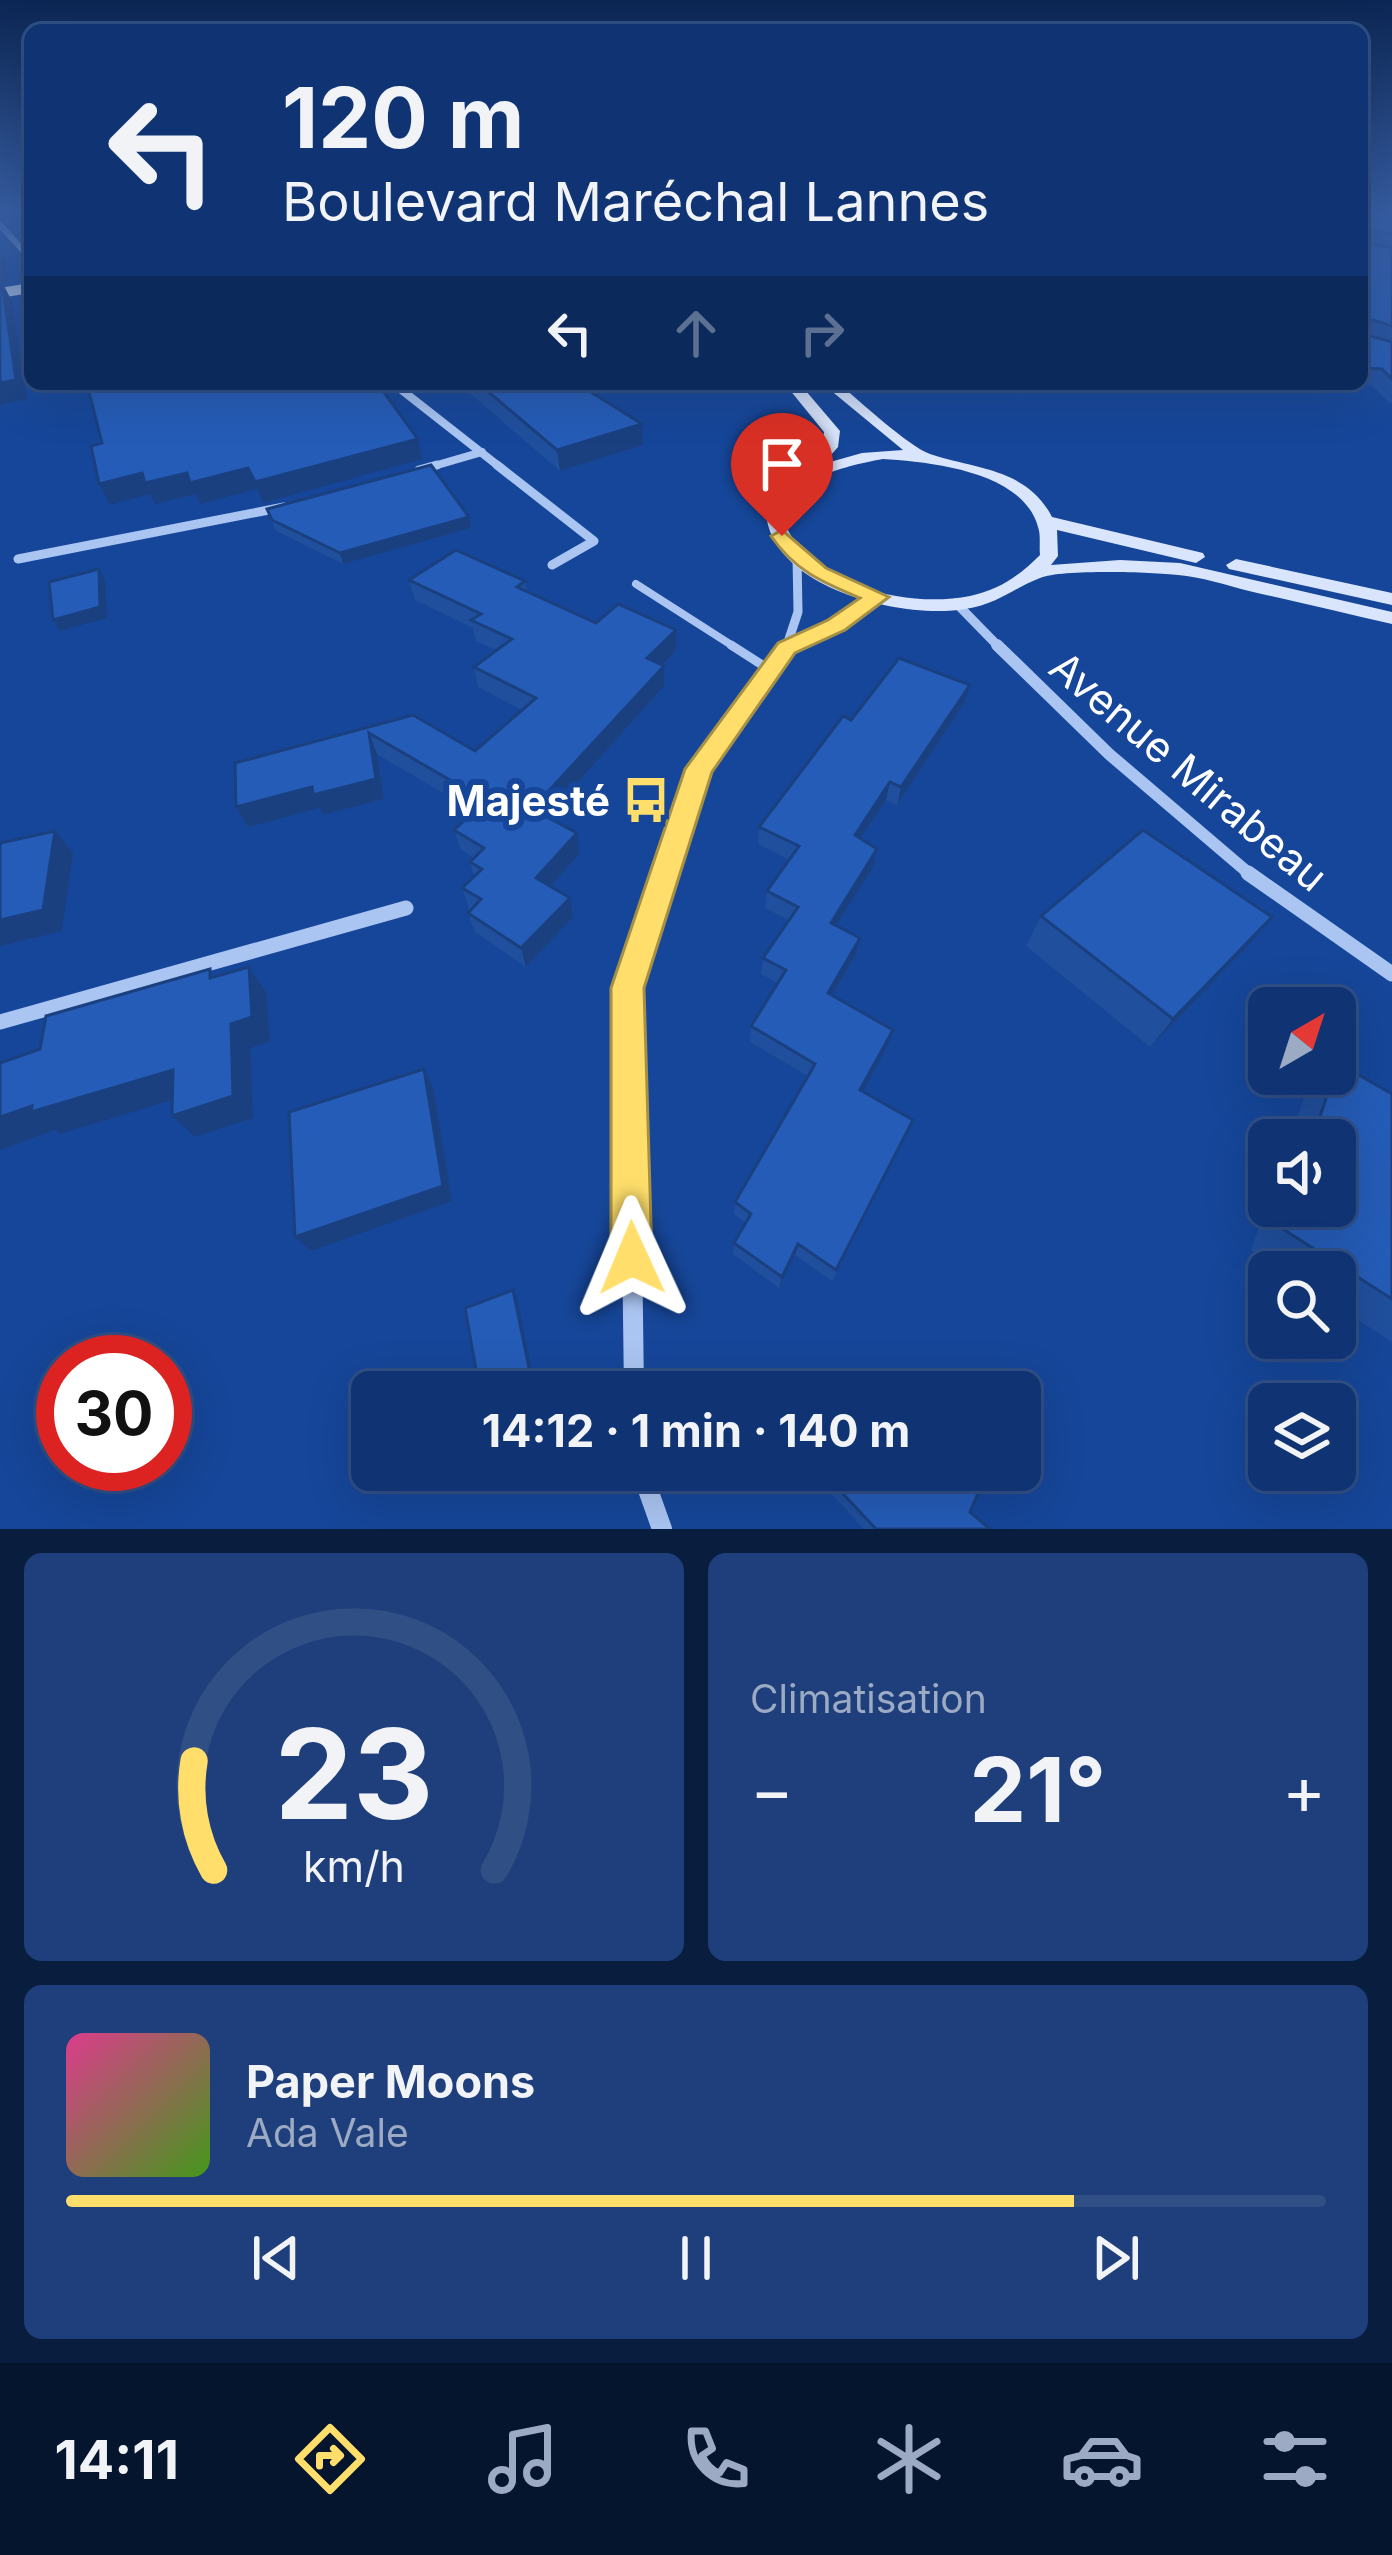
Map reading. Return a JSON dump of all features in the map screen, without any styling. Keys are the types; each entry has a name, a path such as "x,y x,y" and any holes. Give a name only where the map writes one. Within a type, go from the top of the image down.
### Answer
{"main road":[{"path":"797,390 832,431 830,447 782,496 777,515 782,536 797,557 845,586 877,597 956,603 1018,587 1049,556 1048,521"},
{"path":"838,390 919,455"},
{"path":"797,480 850,458 919,455 999,478 1029,498 1048,521 1392,599"},
{"path":"1038,572 1120,566 1180,569 1392,618"}],"street":[{"path":"402,390 594,541 552,565"},
{"path":"397,476 482,452"},
{"path":"18,559 291,505"},
{"path":"634,1371 628,988 699,769 786,648 798,612 797,557"},
{"path":"786,648 836,625 877,597"},
{"name":"Avenue Mirabeau","path":"956,603 1063,714 1184,821 1392,974"},
{"path":"0,1022 406,908"},
{"path":"648,1491 662,1529"}],"lane":[{"path":"636,584 770,670"}],"building":[{"path":"1368,282 1392,282 1392,326 1373,320 1368,324"},
{"path":"0,283 16,380 0,383"},
{"path":"1368,335 1392,342 1392,379 1382,369 1368,368"},
{"path":"89,390 382,390 418,439 255,482 248,468 190,483 187,473 145,483 142,473 99,484 91,446 102,443"},
{"path":"486,390 588,390 642,424 557,450"},
{"path":"431,465 469,517 340,553 272,520 267,509"},
{"path":"456,550 525,581 517,587 596,623 618,604 676,630 647,658 664,666 532,809 577,833 536,878 570,898 521,948 468,913 481,899 462,888 482,869 470,862 484,848 454,830 486,801 369,733 376,779 313,795 312,787 236,807 235,763 413,715 475,751 536,698 474,667 512,639 471,620 481,614 409,580"},
{"path":"99,569 100,607 53,620 49,582"},
{"path":"899,658 970,685 901,787 890,782 855,835 877,849 831,923 860,938 828,993 893,1030 860,1090 913,1120 836,1270 798,1244 782,1277 734,1243 751,1214 735,1202 815,1064 751,1026 786,970 763,958 798,907 767,891 799,846 759,827 843,716 851,720"},
{"path":"1143,830 1272,917 1173,1019 1041,916"},
{"path":"55,831 43,910 0,920 0,843"},
{"path":"249,967 252,1017 231,1024 233,1096 172,1116 173,1070 0,1117 0,1063 40,1049 46,1016 210,969 210,978"},
{"path":"424,1069 443,1186 295,1237 289,1112"},
{"path":"1356,1073 1392,1094 1392,1299 1356,1276 1356,1251 1317,1251 1283,1229 1356,1227 1356,1119 1319,1119 1327,1095 1356,1095"},
{"path":"513,1290 530,1371 476,1371 465,1308"},
{"path":"840,1491 979,1491 970,1512 990,1529 876,1529"}],"place":[{"name":"Majesté","path":"646,800"}],"route":[{"path":"632,1258 628,988 699,769 786,648 836,625 877,597 818,573 797,557 782,536"}]}
